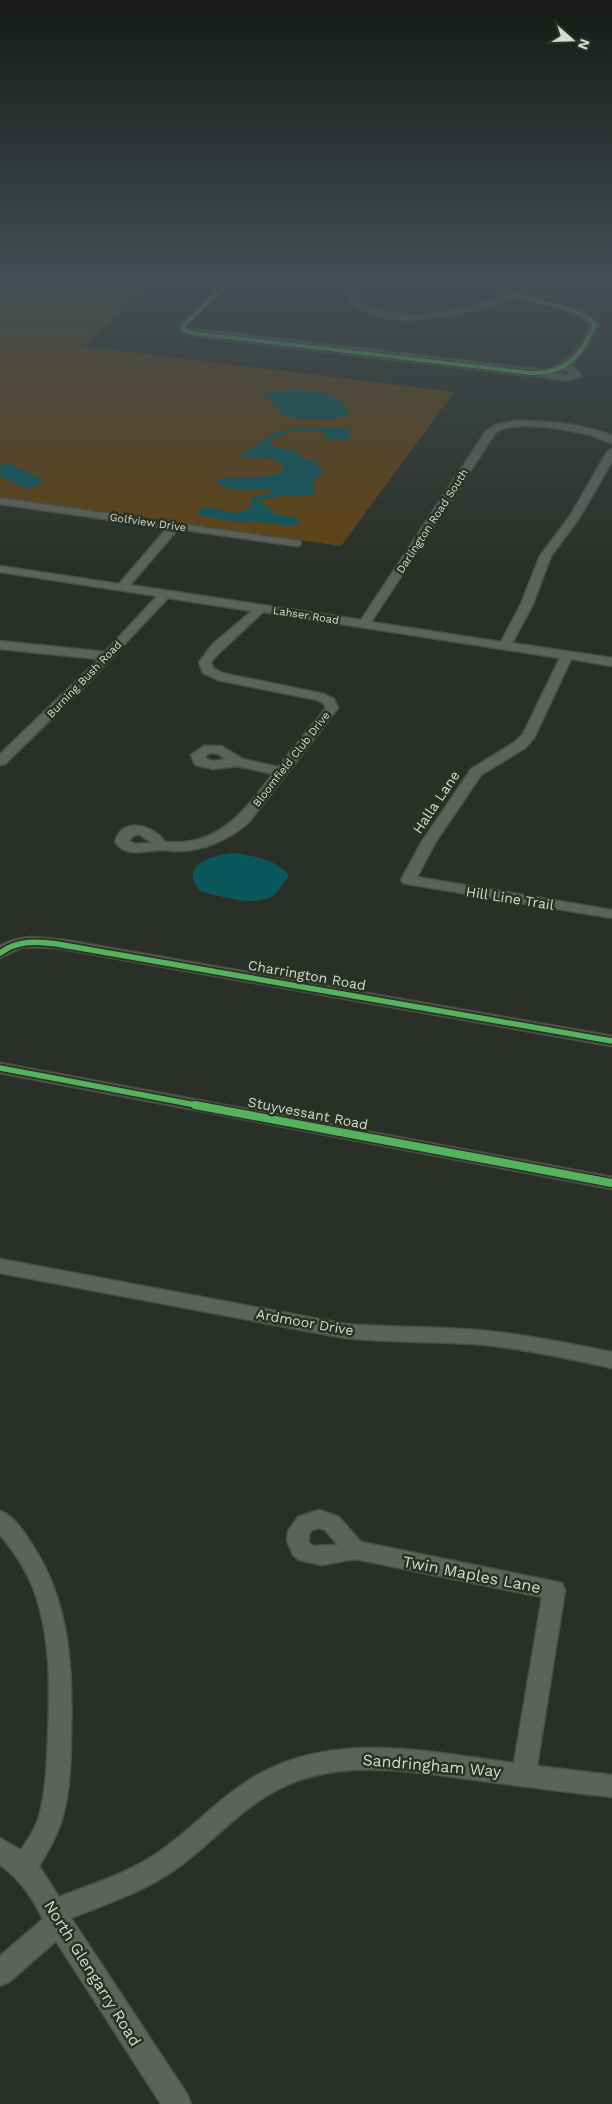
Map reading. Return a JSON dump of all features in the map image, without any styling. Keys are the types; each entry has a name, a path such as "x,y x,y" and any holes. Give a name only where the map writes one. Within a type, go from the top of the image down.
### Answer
{"street":[{"path":"555,376 564,378 571,376"},
{"name":"Darlington Road South","path":"364,624 489,433 497,427 506,424 532,425 602,435 612,440"},
{"path":"505,646 527,604 546,556 575,517 612,452"},
{"name":"Golfview Drive","path":"0,501 296,543"},
{"path":"122,587 176,526"},
{"name":"Lahser Road","path":"0,569 612,662"},
{"name":"Burning Bush Road","path":"0,761 39,725 165,594"},
{"name":"Bloomfield Club Drive","path":"161,846 177,847 202,843 229,831 244,819 330,712 331,704 320,697 218,676 210,673 205,666 215,650 261,608"},
{"path":"0,645 107,656"},
{"name":"Halla Lane","path":"408,880 428,843 476,772 520,745 529,735 567,655"},
{"path":"238,762 281,772"},
{"name":"Hill Line Trail","path":"408,880 612,914"},
{"name":"Charrington Road","path":"0,953 11,945 24,942 65,945 612,1041"},
{"name":"Stuyvessant Road","path":"0,1068 612,1183"},
{"name":"Ardmoor Drive","path":"0,1266 346,1331 390,1335 495,1339 612,1360"},
{"path":"0,1520 14,1534 30,1557 44,1588 54,1616 60,1670 59,1743 51,1818 41,1841 24,1867"},
{"name":"Twin Maples Lane","path":"355,1550 554,1590 526,1757 525,1774"},
{"name":"Sandringham Way","path":"56,1917 140,1878 180,1852 256,1789 279,1777 320,1763 342,1758 376,1758 525,1774 612,1786"},
{"name":"North Glengarry Road","path":"0,1850 24,1867 39,1886 56,1917 177,2104"},
{"path":"0,1973 56,1917"}],"shaded area":[{"path":"0,376 326,376 454,392 341,546 0,498"}],"water":[{"path":"296,389 328,394 342,402 348,415 323,419 294,418 279,413 276,406 265,398 267,394"},
{"path":"298,428 349,429 349,440 327,439 325,433 322,432 301,431 281,435 269,442 273,446 299,452 302,458 315,461 318,467 325,472 314,480 314,493 311,496 281,496 257,500 267,506 273,513 297,518 300,523 283,525 252,521 239,522 197,514 199,509 206,508 233,513 240,512 252,505 251,498 272,492 272,490 265,489 229,488 216,482 222,479 274,475 282,472 283,467 275,460 253,457 243,458 240,455 276,432"},
{"path":"8,463 40,478 42,480 41,483 34,487 21,487 15,482 1,478 0,465"},
{"path":"234,853 271,862 289,875 274,895 258,901 238,900 200,891 194,881 193,874 195,868 206,860"}],"cycle path":[{"path":"0,953 15,944 23,942 57,944 612,1041"},
{"path":"0,1068 612,1183"}]}
